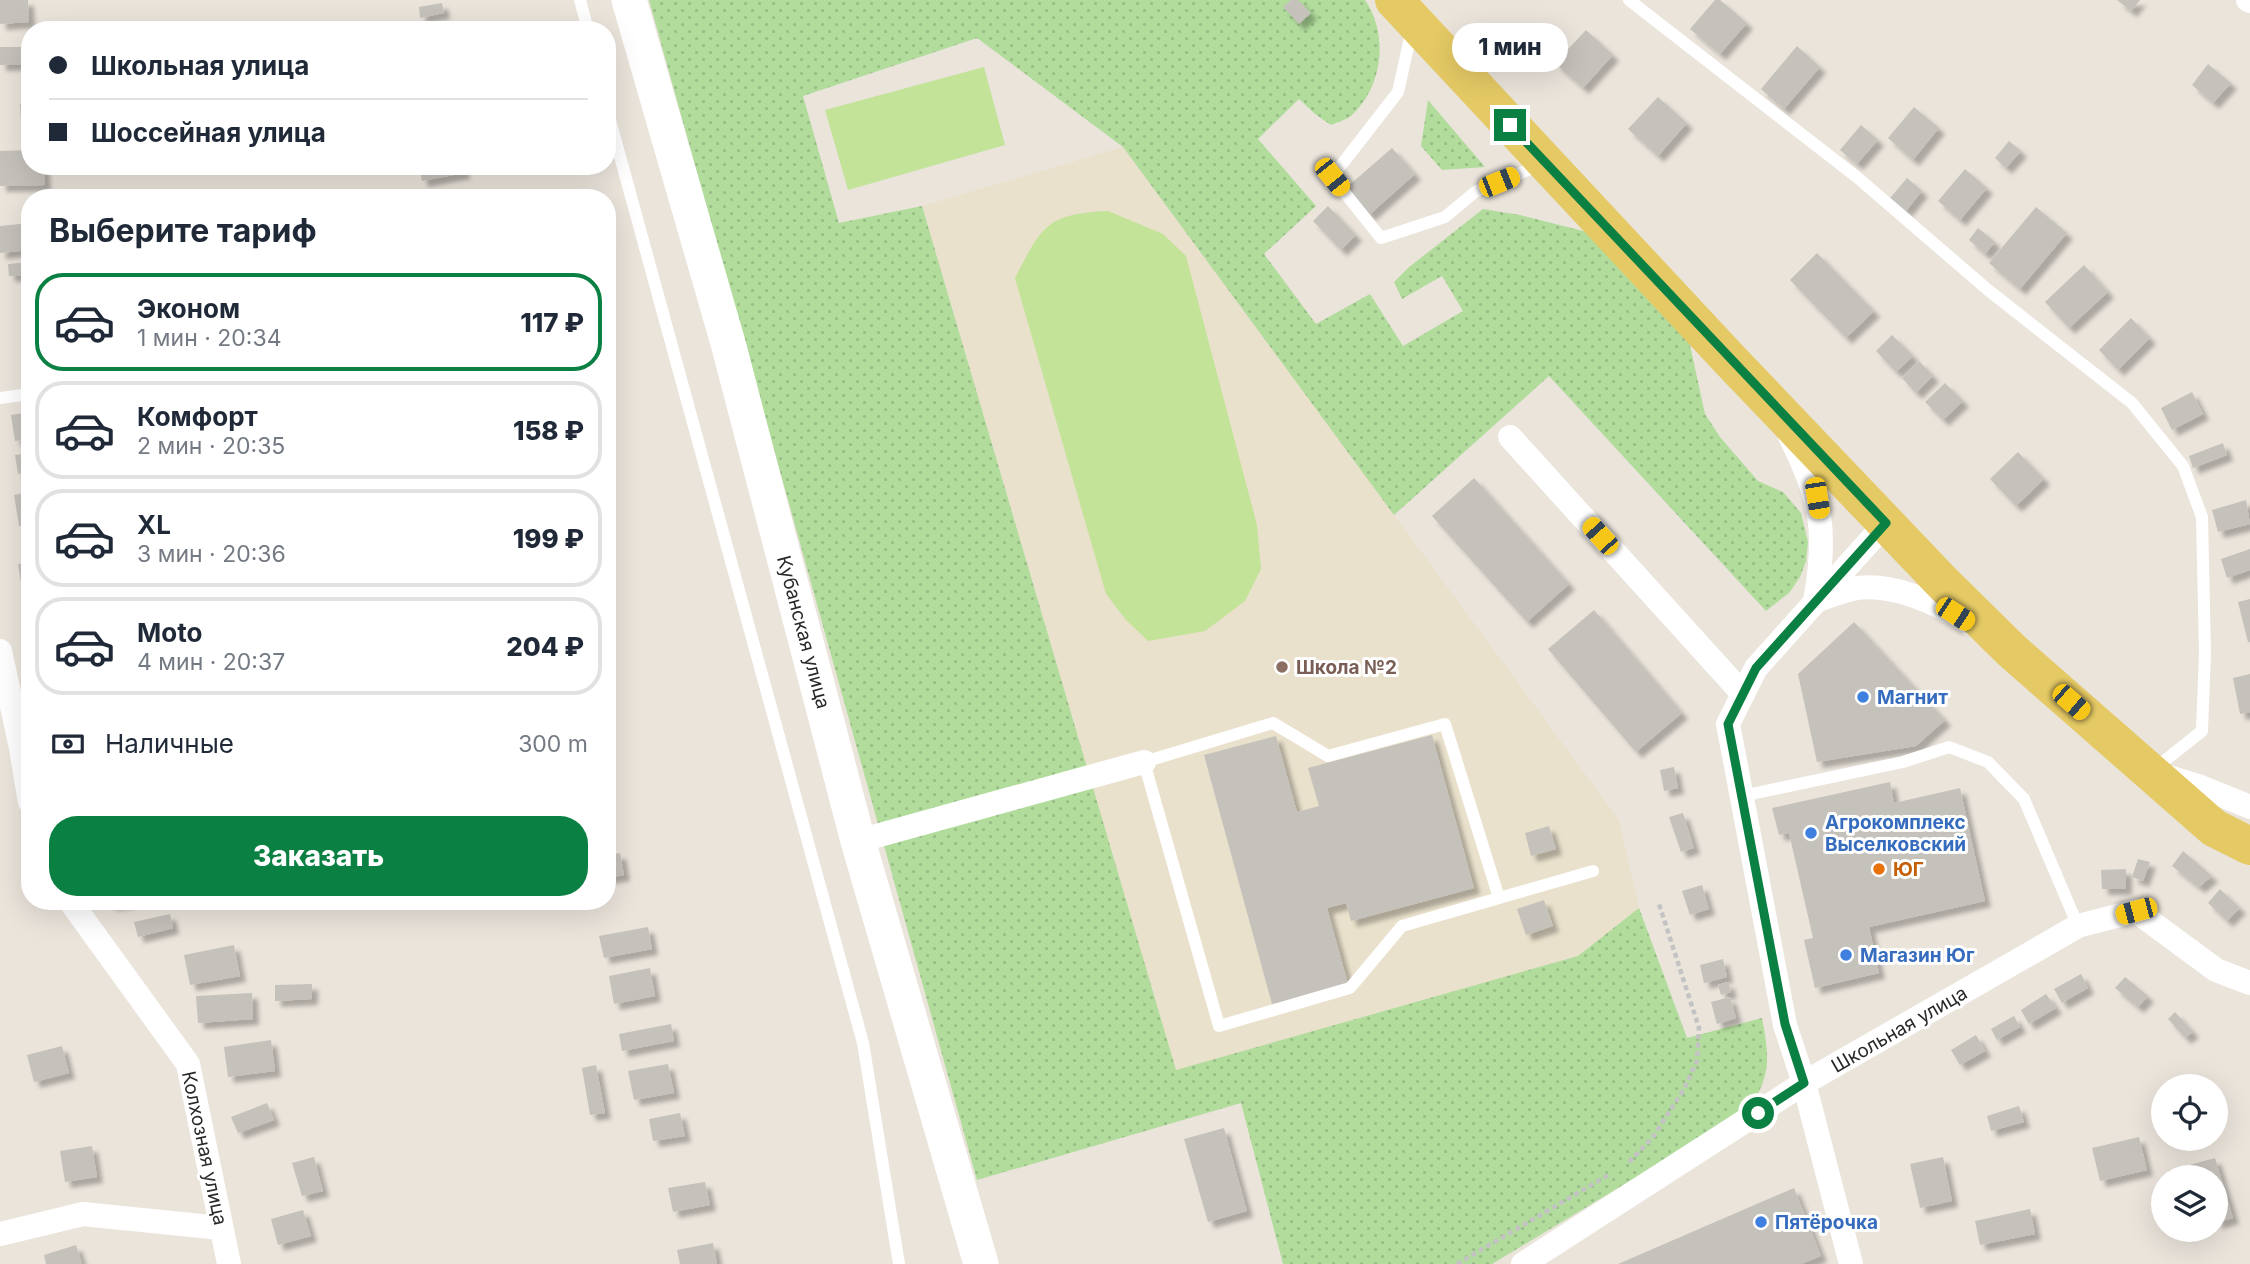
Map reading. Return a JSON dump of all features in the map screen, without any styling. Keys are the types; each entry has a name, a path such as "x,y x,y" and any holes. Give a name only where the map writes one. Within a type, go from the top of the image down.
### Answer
{"main road":[{"name":"Кубанская улица","path":"629,0 728,344 858,841 981,1264"},
{"path":"1404,11 1776,408 2011,650 2214,828 2250,846"}],"street":[{"path":"1776,408 1817,498 1822,531 1822,565 1815,600"},
{"path":"1510,437 1743,694"},
{"path":"1852,1264 1804,1083 1785,1024 1728,724 1756,668 1886,523"},
{"path":"1815,600 1853,588 1884,588 1919,598 1955,614 2011,650"},
{"path":"0,651 21,748"},
{"path":"858,841 1144,762"},
{"path":"2150,772 2201,787 2250,807"},
{"name":"Колхозная улица","path":"77,910 188,1064 229,1264"},
{"name":"Школьная улица","path":"1524,1264 1804,1083 2078,926 2136,911 2216,970 2250,983"},
{"path":"0,1234 83,1214 221,1228"}],"lane":[{"path":"580,0 586,21"},
{"path":"1629,0 1858,178 1988,290 2132,403 2183,466 2202,517 2205,653 2202,731 2150,772"},
{"path":"1404,11 1398,92 1332,177 1381,238 1445,217 1475,192 1545,163"},
{"path":"616,142 863,1043 899,1264"},
{"path":"0,398 21,395"},
{"path":"1499,898 1445,724 1328,756 1273,723 1144,762 1219,1026 1350,988 1402,926 1593,871"},
{"path":"1742,796 1903,762 1949,747 1988,762 2024,799 2078,926"}],"path":[{"path":"1623,1166 1653,1137 1684,1089 1697,1060 1699,1028 1660,904"},
{"path":"1457,1264 1614,1172"}],"shaded area":[{"name":"Школа №2","path":"1123,147 1619,820 1639,908 1578,956 1176,1070 922,206"}],"green space":[{"path":"649,0 1365,0 1373,14 1380,44 1376,76 1362,104 1349,117 1331,125 1299,99 1258,139 1316,206 1264,254 1316,324 1370,294 1403,346 1463,311 1442,276 1402,299 1394,282 1483,209 1520,215 1591,233 1688,336 1705,414 1720,437 1758,481 1783,492 1801,513 1808,542 1806,561 1800,577 1789,593 1766,611 1549,376 1394,515 1123,147 977,38 803,96 839,223 922,206 1176,1070 1578,956 1639,908 1687,1038 1762,1018 1767,1065 1762,1086 1749,1109 1492,1264 1283,1264 1241,1103 977,1180"},
{"path":"984,67 1005,145 848,190 825,110"},
{"path":"1428,100 1485,167 1442,170 1421,146"},
{"path":"1108,211 1163,234 1186,256 1257,525 1261,569 1245,601 1205,631 1148,641 1126,620 1106,594 1015,278 1032,246 1048,226 1071,215"}],"building":[{"path":"0,0 28,0 29,21 0,24"},
{"path":"1291,0 1298,0 1311,13 1299,24 1283,7"},
{"path":"1715,0 1720,0 1747,23 1720,54 1690,29"},
{"path":"2117,0 2140,0 2131,11"},
{"path":"442,3 444,13 420,18 419,7"},
{"path":"1586,30 1613,55 1583,88 1555,63"},
{"path":"1797,46 1820,67 1784,109 1761,89"},
{"path":"0,47 21,47 21,64 0,65"},
{"path":"2208,64 2231,83 2213,103 2192,85"},
{"path":"1658,97 1687,123 1658,156 1628,129"},
{"path":"1914,107 1939,128 1913,160 1888,138"},
{"path":"1861,125 1878,140 1857,164 1840,150"},
{"path":"2009,141 2021,151 2006,168 1995,158"},
{"path":"1392,148 1415,174 1369,215 1346,188"},
{"path":"21,150 21,175 44,175 45,185 0,186 0,151"},
{"path":"1965,169 1987,188 1960,220 1938,201"},
{"path":"421,175 454,175 422,181"},
{"path":"1907,178 1922,191 1906,211 1890,198"},
{"path":"1328,206 1356,235 1341,250 1313,221"},
{"path":"2036,207 2067,233 2020,289 1989,263"},
{"path":"21,224 21,251 0,253 0,226"},
{"path":"1978,228 1995,242 1985,254 1969,240"},
{"path":"1817,253 1874,311 1846,338 1790,280"},
{"path":"21,263 21,275 9,276 8,264"},
{"path":"2084,265 2108,292 2069,328 2045,302"},
{"path":"2131,318 2150,338 2118,370 2099,350"},
{"path":"1892,335 1913,356 1896,372 1876,351"},
{"path":"1919,361 1933,376 1916,393 1902,378"},
{"path":"1945,383 1963,401 1943,420 1925,402"},
{"path":"2192,392 2203,414 2172,430 2161,408"},
{"path":"21,413 21,440 15,441 11,415"},
{"path":"2223,443 2227,455 2193,468 2189,456"},
{"path":"2018,452 2044,479 2016,506 1990,479"},
{"path":"21,454 21,474 18,474 15,455"},
{"path":"1474,478 1569,584 1527,622 1432,516"},
{"path":"21,494 21,526 19,526 14,495"},
{"path":"2246,500 2250,524 2218,532 2212,510"},
{"path":"2250,549 2250,570 2227,578 2221,559"},
{"path":"2250,599 2250,642 2248,642 2238,602"},
{"path":"1594,610 1682,713 1636,752 1548,649"},
{"name":"Магнит","path":"1854,622 1945,720 1916,746 1817,762 1798,674"},
{"path":"2250,674 2250,712 2240,714 2233,678"},
{"path":"1432,735 1474,888 1351,921 1346,903 1327,908 1348,984 1272,1004 1204,755 1276,736 1297,812 1319,806 1308,768"},
{"path":"1674,767 1678,788 1664,791 1660,770"},
{"path":"1890,782 1894,803 1960,788 1985,901 1869,927 1879,973 1815,988 1804,940 1813,938 1789,833 1779,835 1772,808"},
{"path":"1683,813 1694,848 1681,852 1669,817"},
{"path":"1549,826 1556,849 1531,856 1525,833"},
{"path":"2183,851 2212,876 2199,887 2172,866"},
{"path":"620,853 624,875 616,876 616,854"},
{"path":"2138,859 2150,862 2143,881 2132,877"},
{"path":"2126,869 2126,889 2102,889 2101,870"},
{"path":"1702,885 1709,909 1690,915 1682,891"},
{"path":"2220,889 2240,908 2227,921 2208,903"},
{"path":"1544,900 1553,926 1526,935 1517,909"},
{"path":"170,914 173,928 138,937 134,922"},
{"path":"648,927 652,949 604,958 599,936"},
{"path":"234,945 240,976 190,985 184,955"},
{"path":"1723,959 1727,977 1704,983 1700,965"},
{"path":"650,968 655,996 614,1004 609,976"},
{"path":"2081,974 2088,988 2062,1003 2054,989"},
{"path":"2125,977 2148,996 2138,1007 2115,988"},
{"path":"1728,982 1731,992 1721,995 1718,985"},
{"path":"312,984 312,999 275,1001 275,985"},
{"path":"252,993 253,1019 198,1023 196,996"},
{"path":"2046,994 2056,1008 2029,1024 2021,1010"},
{"path":"1730,997 1736,1018 1717,1024 1711,1002"},
{"path":"2175,1012 2193,1032 2185,1038 2168,1019"},
{"path":"2014,1016 2020,1027 1997,1040 1991,1029"},
{"path":"671,1024 674,1041 622,1051 619,1034"},
{"path":"1976,1035 1985,1051 1960,1065 1951,1050"},
{"path":"271,1040 275,1071 228,1077 224,1047"},
{"path":"62,1046 69,1073 34,1082 27,1055"},
{"path":"668,1064 674,1093 634,1100 628,1071"},
{"path":"596,1065 605,1113 590,1115 582,1068"},
{"path":"267,1103 274,1120 238,1133 231,1117"},
{"path":"2019,1106 2024,1122 1991,1131 1987,1116"},
{"path":"680,1113 685,1136 653,1141 649,1119"},
{"path":"1224,1128 1247,1211 1208,1222 1184,1139"},
{"path":"2139,1137 2147,1170 2100,1181 2092,1148"},
{"path":"92,1146 97,1177 65,1182 60,1151"},
{"path":"314,1157 323,1191 302,1196 292,1163"},
{"path":"1943,1157 1952,1201 1920,1208 1910,1164"},
{"path":"2215,1158 2217,1165 2190,1165"},
{"path":"705,1182 710,1205 673,1212 668,1188"},
{"name":"Пятёрочка","path":"1794,1188 1821,1256 1801,1264 1618,1264"},
{"path":"2228,1201 2233,1218 2228,1219"},
{"path":"2030,1209 2035,1234 1980,1245 1975,1221"},
{"path":"303,1210 311,1236 278,1245 271,1219"},
{"path":"713,1243 717,1264 680,1264 677,1250"},
{"path":"76,1245 82,1264 46,1264 44,1255"}],"place":[{"name":"Школа №2","path":"1282,667"},
{"name":"Магнит","path":"1863,697"},
{"name":"Агрокомплекс Выселковский","path":"1811,833"},
{"name":"ЮГ","path":"1879,869"},
{"name":"Магазин Юг","path":"1846,955"},
{"name":"Пятёрочка","path":"1761,1222"}],"route":[{"path":"1510,125 1886,523 1756,668 1728,724 1785,1024 1804,1083 1758,1113"}]}
